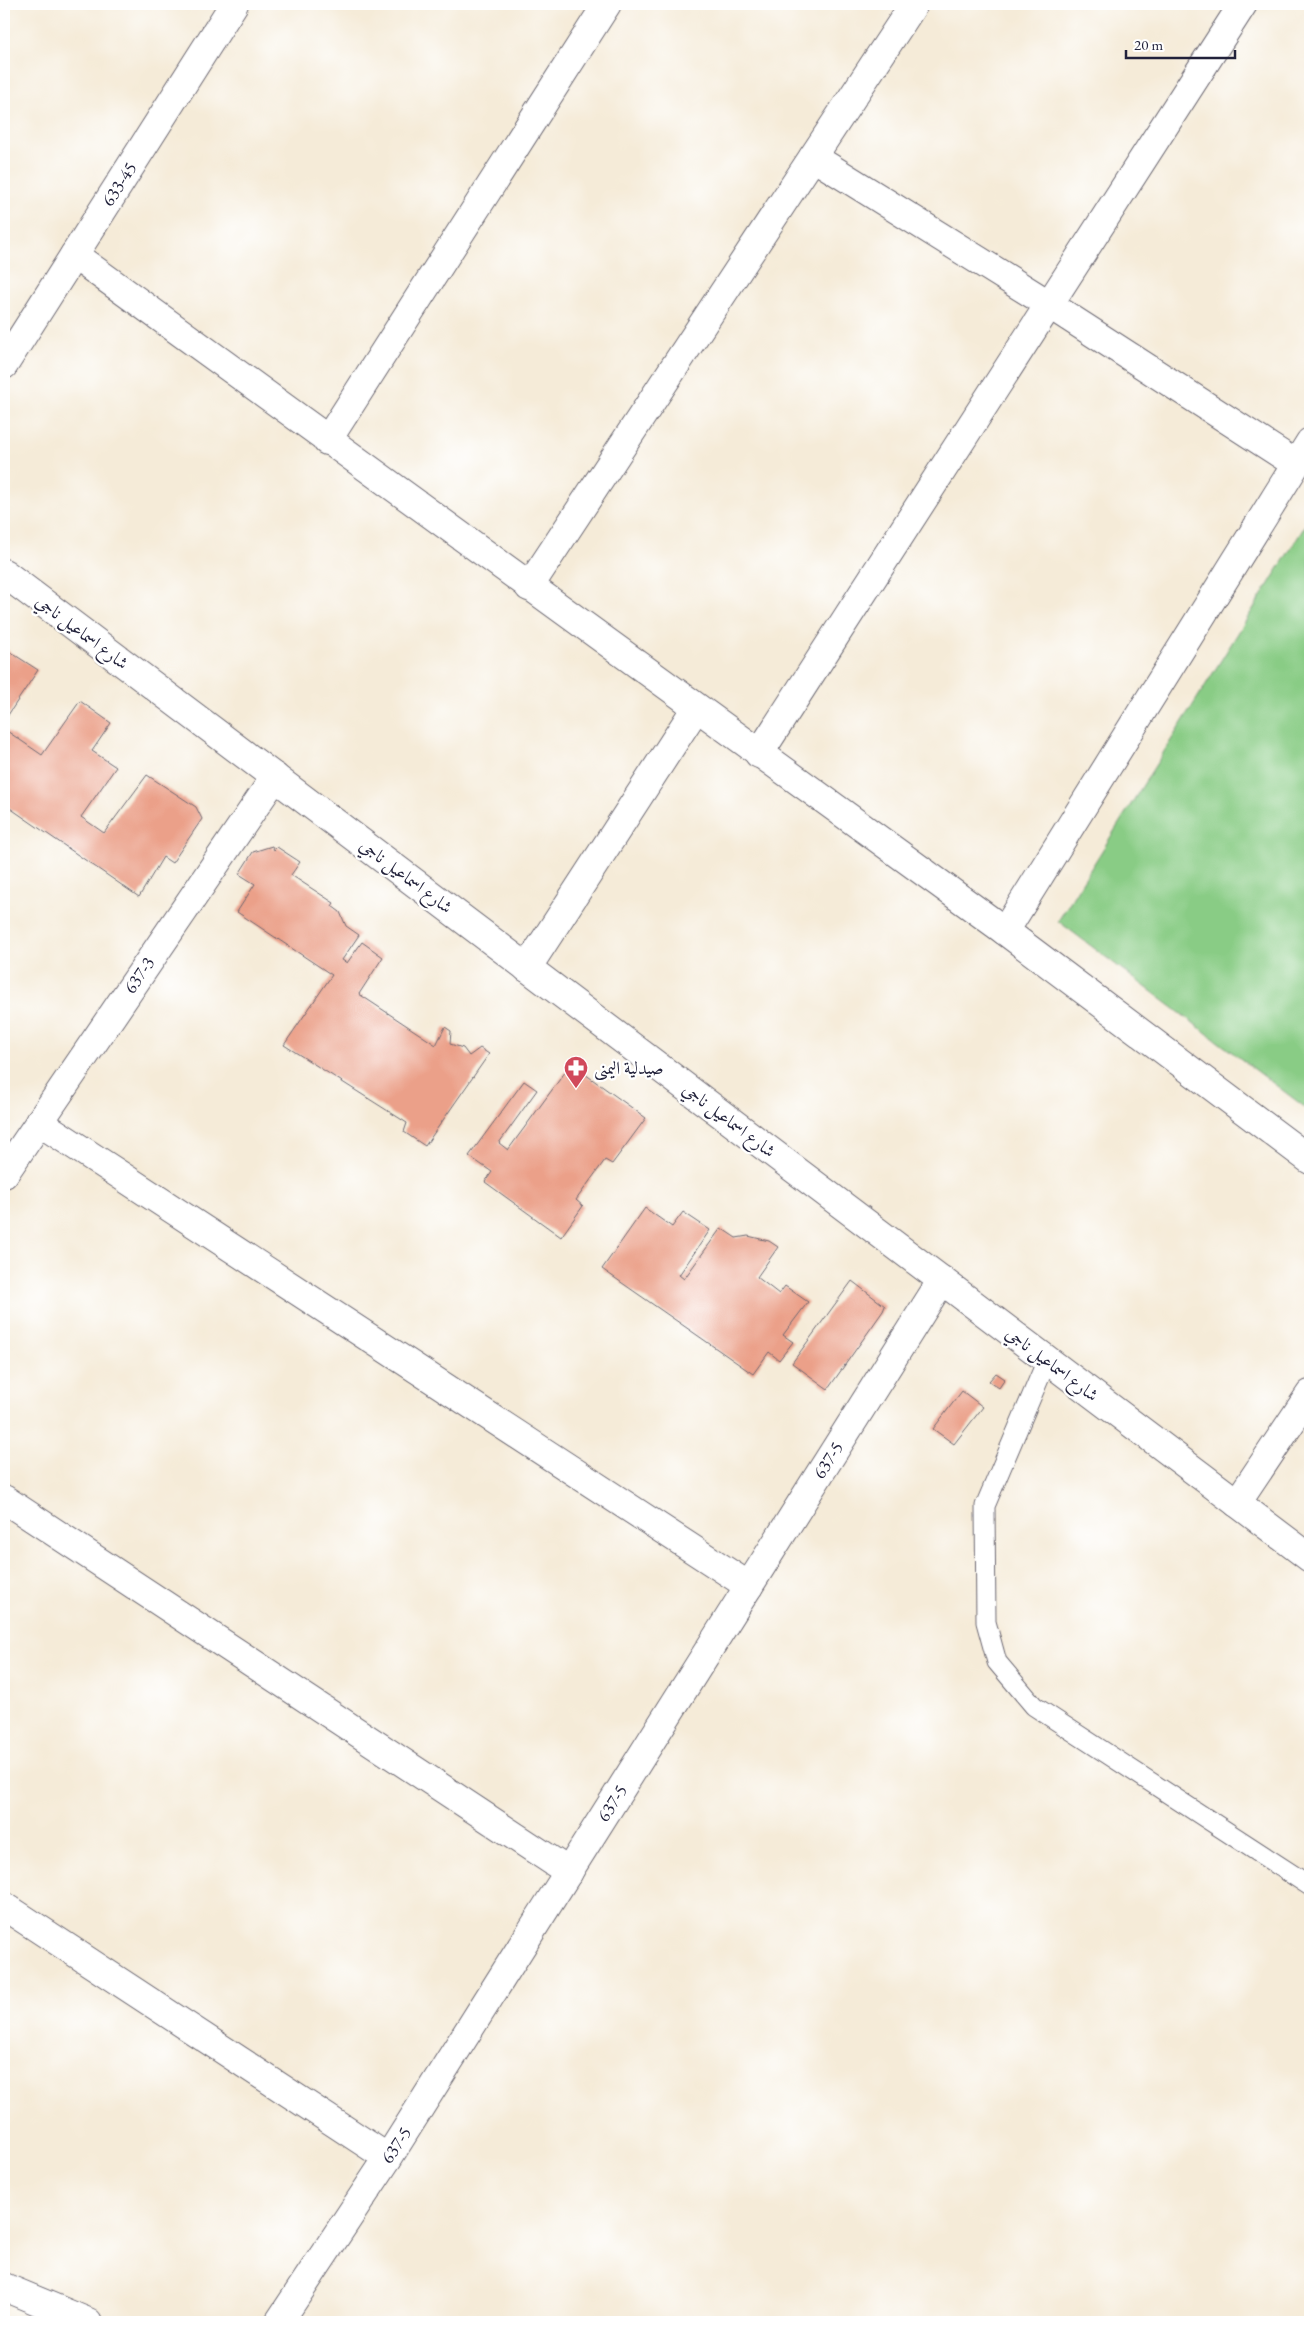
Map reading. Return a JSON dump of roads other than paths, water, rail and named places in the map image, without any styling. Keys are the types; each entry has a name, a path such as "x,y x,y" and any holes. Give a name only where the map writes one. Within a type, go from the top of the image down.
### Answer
{"street":[{"name":"633-45","path":"4,365 234,4"},
{"path":"327,441 607,4"},
{"path":"529,587 914,4"},
{"path":"759,754 1243,4"},
{"path":"814,156 1050,305 1303,453 1005,931"},
{"path":"74,255 327,441 1005,931 1310,1160"},
{"name":"شارع اسماعيل ناجي","path":"4,573 1310,1558"},
{"path":"526,968 696,708"},
{"name":"637-3","path":"4,1174 275,777"},
{"path":"39,1122 749,1586"},
{"name":"637-5","path":"279,2322 388,2158 942,1280"},
{"path":"1237,1503 1310,1394"},
{"path":"4,1499 569,1872"},
{"path":"4,1906 388,2158"},
{"path":"4,2287 88,2322"}],"lane":[{"path":"1047,1360 985,1506 986,1622 997,1662 1034,1706 1310,1886"}],"place":[{"name":"صيدلية اليمنى","path":"576,1089"}]}
